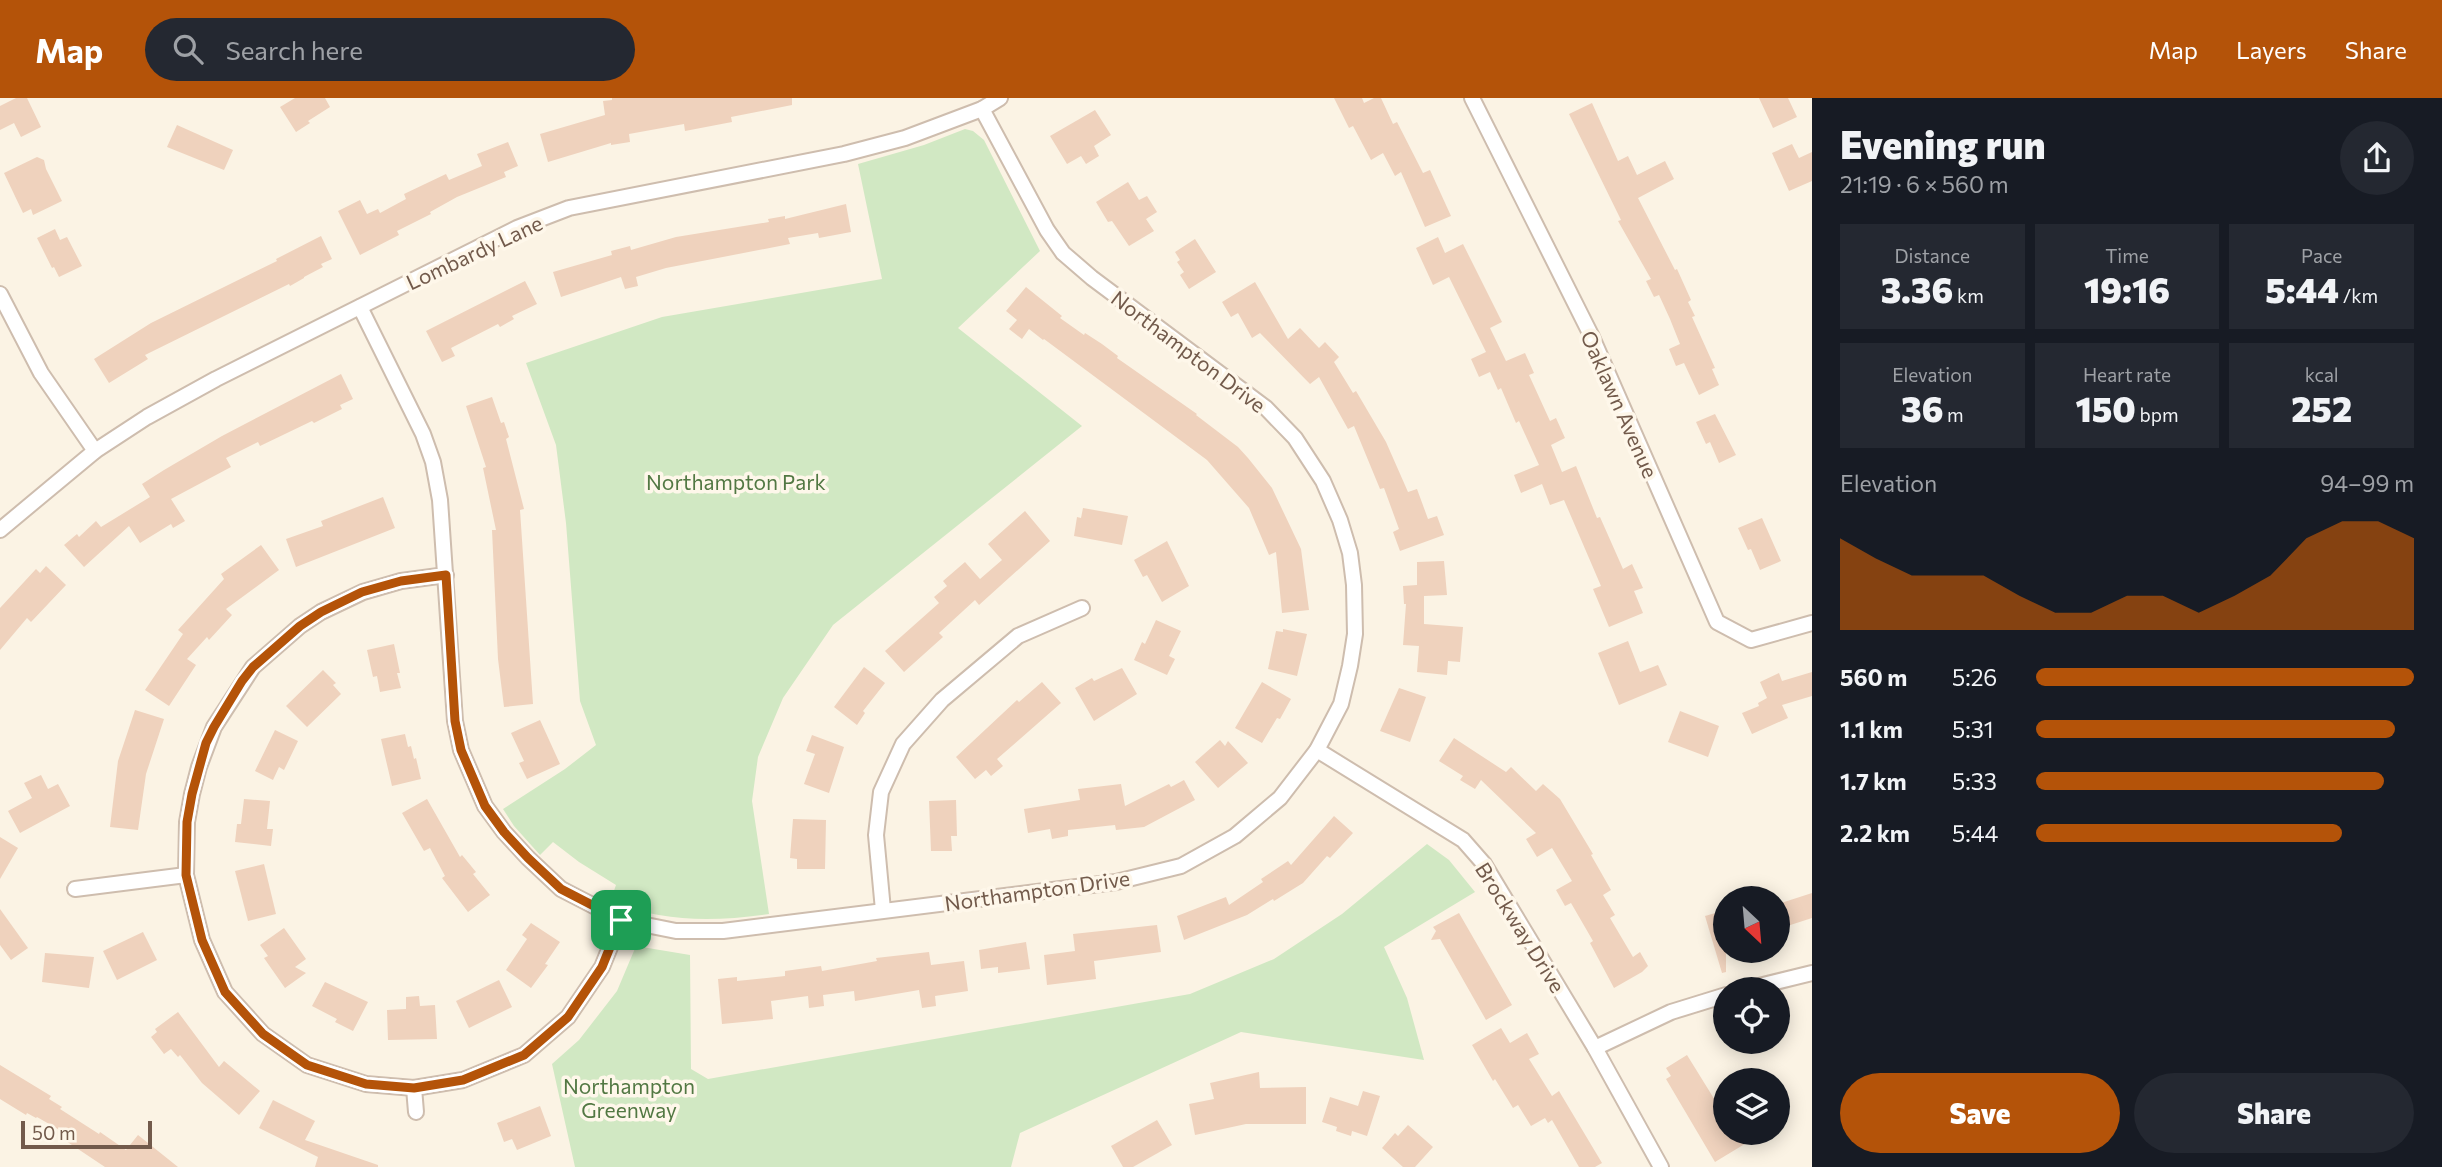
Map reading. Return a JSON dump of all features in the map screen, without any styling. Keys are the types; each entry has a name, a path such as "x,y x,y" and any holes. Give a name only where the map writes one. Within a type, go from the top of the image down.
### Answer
{"street":[{"name":"Lombardy Lane","path":"0,530 95,451 179,399 517,228 569,208 844,154 905,138 982,109 1000,98"},
{"name":"Oaklawn Avenue","path":"1472,98 1592,337 1717,622 1751,640 1812,623"},
{"name":"Northampton Drive","path":"360,307 423,434 433,462 440,500 455,721 461,750 485,806 504,832 561,889 621,920 676,931 723,931 1116,882 1181,866 1235,836 1280,798 1317,750 1341,704 1350,666 1355,610 1350,553 1323,481 1295,438 1266,408 1092,278 1063,253 1047,230 982,109"},
{"path":"0,294 41,373 95,451"},
{"path":"446,575 401,581 345,599 300,626 253,667 222,713 202,755 194,780 187,822 186,875 202,940 225,992 263,1034 307,1065 366,1084 414,1088 463,1080 524,1055 568,1017 602,967 621,920"},
{"path":"883,910 876,835 881,792 903,744 942,700 1018,636 1082,608"},
{"name":"Brockway Drive","path":"1317,750 1463,840 1484,864 1595,1048 1661,1167"},
{"path":"75,889 186,875"},
{"path":"1790,978 1812,973"},
{"path":"1595,1048 1671,1012 1713,999"},
{"path":"414,1088 416,1112"}],"green space":[{"name":"Northampton Park","path":"965,129 973,131 984,140 1040,251 958,328 1082,426 833,625 783,698 758,757 752,801 769,914 708,919 669,917 610,902 616,885 553,842 540,855 503,809 565,769 596,745 580,701 566,523 556,445 526,363 662,317 882,279 858,164 924,145"},
{"name":"Northampton Greenway","path":"1427,844 1449,860 1475,892 1384,947 1407,998 1424,1060 1241,1032 1020,1133 1011,1167 575,1167 552,1064 579,1040 617,991 636,946 690,955 691,1069 708,1079 1190,994 1274,959 1342,914"}],"building":[{"path":"16,98 27,98 41,127 21,137 14,123 0,130 0,106"},
{"path":"295,98 325,98 330,107 296,132 280,107"},
{"path":"612,98 792,98 792,105 731,117 732,122 685,131 684,124 629,134 630,142 611,143 548,162 540,134 605,115 603,101"},
{"path":"1334,98 1362,98 1364,103 1381,98 1393,124 1397,122 1423,173 1430,170 1451,216 1425,227 1401,172 1395,176 1383,153 1371,160 1353,126 1349,128"},
{"path":"1759,98 1788,98 1797,117 1773,128"},
{"path":"1592,103 1618,161 1628,156 1637,175 1665,161 1674,179 1638,198 1675,270 1677,269 1691,300 1688,302 1695,316 1692,317 1715,368 1712,369 1719,385 1699,395 1684,363 1676,366 1669,349 1680,344 1670,319 1659,295 1654,297 1646,281 1651,279 1618,221 1621,220 1569,114"},
{"path":"1095,110 1111,135 1094,146 1099,156 1086,164 1081,156 1067,164 1050,136"},
{"path":"177,125 233,150 224,170 167,147"},
{"path":"508,142 518,166 504,172 506,177 457,197 397,231 399,235 360,255 338,211 360,200 367,214 378,209 380,213 406,199 404,194 446,174 449,180 482,166 477,154"},
{"path":"1792,144 1799,158 1812,152 1812,181 1789,191 1772,153"},
{"path":"37,157 44,160 62,201 33,215 31,209 23,213 4,173"},
{"path":"1128,182 1139,200 1147,196 1157,212 1146,219 1154,231 1129,246 1112,221 1108,222 1096,202"},
{"path":"846,204 851,232 819,238 818,233 788,238 790,244 666,268 636,277 638,286 625,289 621,277 561,297 553,272 612,255 611,251 630,246 631,250 676,237 769,222 768,219 785,216 785,219"},
{"path":"55,229 60,240 67,237 82,266 59,277 37,238"},
{"path":"321,236 332,259 290,286 289,284 145,355 148,359 109,383 94,359 151,323 277,261 276,259"},
{"path":"1438,237 1445,253 1463,244 1502,322 1490,328 1506,361 1525,353 1534,373 1529,375 1550,421 1556,418 1565,438 1551,445 1562,472 1576,466 1597,518 1600,517 1623,569 1632,564 1643,588 1634,591 1643,613 1609,627 1593,589 1601,586 1564,500 1550,505 1542,484 1521,493 1514,475 1539,465 1501,388 1498,390 1490,372 1479,377 1471,359 1486,352 1449,277 1433,285 1416,248"},
{"path":"1195,239 1216,272 1189,289 1180,275 1184,272 1177,262 1180,260 1175,252"},
{"path":"525,281 537,304 512,316 514,319 500,327 498,324 451,348 455,356 442,362 426,331"},
{"path":"1255,282 1288,339 1300,328 1319,348 1325,342 1339,357 1334,362 1353,393 1356,391 1386,442 1408,492 1417,489 1428,519 1437,516 1444,535 1400,551 1393,532 1399,529 1384,488 1380,489 1354,426 1348,429 1319,377 1310,384 1260,333 1252,338 1238,313 1231,317 1222,302"},
{"path":"1026,287 1062,316 1060,318 1102,344 1118,356 1117,358 1197,414 1248,458 1272,488 1301,549 1309,610 1282,613 1276,552 1269,555 1249,508 1207,460 1029,329 1022,339 1009,329 1017,320 1006,311"},
{"path":"341,374 353,399 340,405 342,409 314,423 312,421 260,446 258,442 226,458 231,467 171,499 185,521 173,528 171,524 140,543 129,526 84,567 64,545 77,534 79,537 96,521 101,527 150,497 142,484 164,470 222,436"},
{"path":"492,397 509,437 506,439 524,509 520,510 533,704 504,707 498,659 492,530 496,530 483,468 486,467 466,406"},
{"path":"1715,414 1736,455 1719,463 1710,442 1706,444 1696,422"},
{"path":"383,497 395,528 296,567 286,539 323,526 321,521"},
{"path":"1083,508 1128,516 1122,545 1074,536 1077,517 1081,518"},
{"path":"1025,511 1050,541 979,605 975,600 939,633 943,637 904,672 885,651 939,603 934,597 947,586 943,581 965,562 980,579 1002,560 988,544"},
{"path":"1762,518 1781,561 1760,570 1738,528"},
{"path":"1167,541 1189,586 1162,602 1147,575 1143,577 1134,560"},
{"path":"261,545 279,570 226,609 232,615 187,659 196,665 169,706 145,690 183,634 178,630 224,579 221,574"},
{"path":"1444,561 1447,595 1424,596 1424,624 1463,627 1460,662 1448,661 1447,675 1417,672 1419,646 1403,645 1406,604 1403,586 1417,585 1417,562"},
{"path":"46,566 66,585 31,622 27,618 0,650 0,608 36,569 40,573"},
{"path":"1156,620 1181,631 1169,656 1175,659 1167,675 1134,660"},
{"path":"1283,629 1307,634 1297,676 1268,669 1276,631 1283,632"},
{"path":"1628,641 1640,672 1658,665 1667,685 1619,705 1598,653"},
{"path":"394,644 401,688 380,692 377,676 373,677 367,650"},
{"path":"864,667 885,683 863,711 865,713 857,725 834,707"},
{"path":"1122,668 1137,694 1094,721 1075,688 1092,678 1094,681"},
{"path":"323,670 336,683 333,685 341,694 307,727 286,706"},
{"path":"1812,672 1812,696 1782,705 1788,718 1752,734 1742,713 1759,706 1758,703 1767,698 1760,682 1779,673 1782,681"},
{"path":"1042,682 1061,703 997,759 1003,766 991,776 986,770 975,779 956,757 1017,700 1019,702"},
{"path":"1262,682 1291,699 1262,743 1235,728"},
{"path":"1399,688 1426,697 1410,742 1380,731"},
{"path":"135,710 164,719 146,774 138,830 110,827 118,761"},
{"path":"1680,711 1719,726 1708,757 1668,742"},
{"path":"540,720 560,764 527,779 519,763 524,761 511,733"},
{"path":"275,730 298,741 284,770 279,767 273,780 255,771"},
{"path":"405,734 408,747 411,746 414,759 416,758 421,779 392,786 381,739"},
{"path":"812,735 844,747 829,793 804,784 815,754 806,751"},
{"path":"1454,738 1506,772 1511,767 1536,791 1543,784 1560,799 1611,890 1603,895 1615,915 1610,918 1633,957 1640,952 1648,966 1642,972 1614,988 1590,943 1593,941 1571,903 1565,906 1556,890 1572,881 1552,848 1537,857 1526,839 1536,833 1481,780 1475,789 1460,780 1463,776 1439,761"},
{"path":"1220,740 1225,746 1228,741 1248,763 1218,788 1195,762"},
{"path":"41,775 48,789 58,784 70,806 20,833 8,811 32,798 24,783"},
{"path":"1184,780 1195,800 1144,827 1116,830 1115,825 1068,830 1068,836 1052,839 1050,829 1028,833 1024,809 1080,800 1078,789 1121,784 1125,806 1169,784 1171,787"},
{"path":"244,799 270,801 267,829 273,829 271,846 235,842 237,824 241,824"},
{"path":"427,799 460,857 462,855 476,872 473,874 490,895 468,912 442,878 445,876 430,848 424,851 402,813"},
{"path":"956,800 957,836 951,836 952,851 931,851 929,801"},
{"path":"1334,816 1353,833 1330,858 1327,856 1303,883 1247,915 1184,940 1177,916 1226,897 1229,905 1288,861 1291,865"},
{"path":"793,819 826,820 825,869 797,869 797,859 790,858"},
{"path":"0,837 18,848 0,879"},
{"path":"264,864 276,914 248,921 235,871"},
{"path":"1812,893 1812,918 1790,925 1790,900"},
{"path":"0,909 28,948 11,960 0,945"},
{"path":"1459,913 1512,1005 1486,1020 1440,939 1431,940 1436,931 1433,927"},
{"path":"1713,914 1713,943 1705,916"},
{"path":"531,923 560,942 545,964 548,965 531,988 506,970 527,939 522,935"},
{"path":"1157,925 1161,952 1094,961 1096,979 1047,985 1044,955 1075,951 1073,934"},
{"path":"284,928 306,959 295,967 306,973 285,988 264,958 268,956 260,945"},
{"path":"143,932 157,960 117,980 103,951"},
{"path":"1026,942 1030,969 998,973 998,967 981,969 979,950"},
{"path":"929,952 931,965 964,961 968,991 935,996 936,1006 922,1008 919,990 855,1001 854,991 823,995 824,1006 809,1008 808,996 771,1001 773,1019 722,1024 718,979 737,977 737,981 785,976 785,971 821,966 822,971 877,961 876,958"},
{"path":"45,953 94,957 89,988 42,982"},
{"path":"1719,963 1726,963 1726,972 1722,973"},
{"path":"499,980 512,1007 469,1028 456,1001"},
{"path":"325,982 368,1002 353,1031 312,1006"},
{"path":"419,996 420,1006 435,1005 437,1039 388,1040 387,1010 406,1009 406,997"},
{"path":"178,1012 219,1067 224,1061 260,1091 239,1115 202,1083 180,1055 178,1057 171,1049 164,1054 151,1037 157,1032 155,1029"},
{"path":"1501,1028 1510,1043 1527,1033 1539,1054 1529,1059 1552,1096 1559,1091 1602,1163 1595,1167 1579,1167 1552,1120 1548,1123 1545,1118 1531,1126 1518,1105 1513,1108 1472,1045"},
{"path":"1687,1055 1713,1097 1713,1145 1743,1145 1715,1162 1666,1079 1671,1076 1666,1068"},
{"path":"0,1065 51,1096 49,1099 62,1107 60,1109 126,1150 138,1135 178,1167 105,1167 60,1137 63,1132 37,1117 27,1113 26,1115 0,1099"},
{"path":"1259,1072 1260,1088 1306,1087 1306,1124 1246,1124 1195,1135 1189,1104 1214,1099 1210,1083"},
{"path":"1363,1091 1380,1096 1367,1136 1352,1131 1351,1136 1322,1122 1330,1097 1358,1106"},
{"path":"273,1100 315,1121 305,1140 378,1167 315,1167 318,1157 259,1128"},
{"path":"540,1106 551,1136 517,1150 512,1139 504,1142 497,1123"},
{"path":"1157,1120 1172,1145 1133,1167 1123,1167 1111,1146"},
{"path":"1408,1125 1433,1147 1415,1167 1403,1167 1382,1148 1395,1133 1398,1136"}],"route":[{"path":"446,575 455,721 461,750 485,806 504,832 561,889 621,920 602,967 568,1017 524,1055 463,1080 414,1088 366,1084 307,1065 263,1034 225,992 202,940 186,875 187,822 194,780 206,743 222,713 253,667 300,626 321,612 362,592 401,581 446,575"}]}
